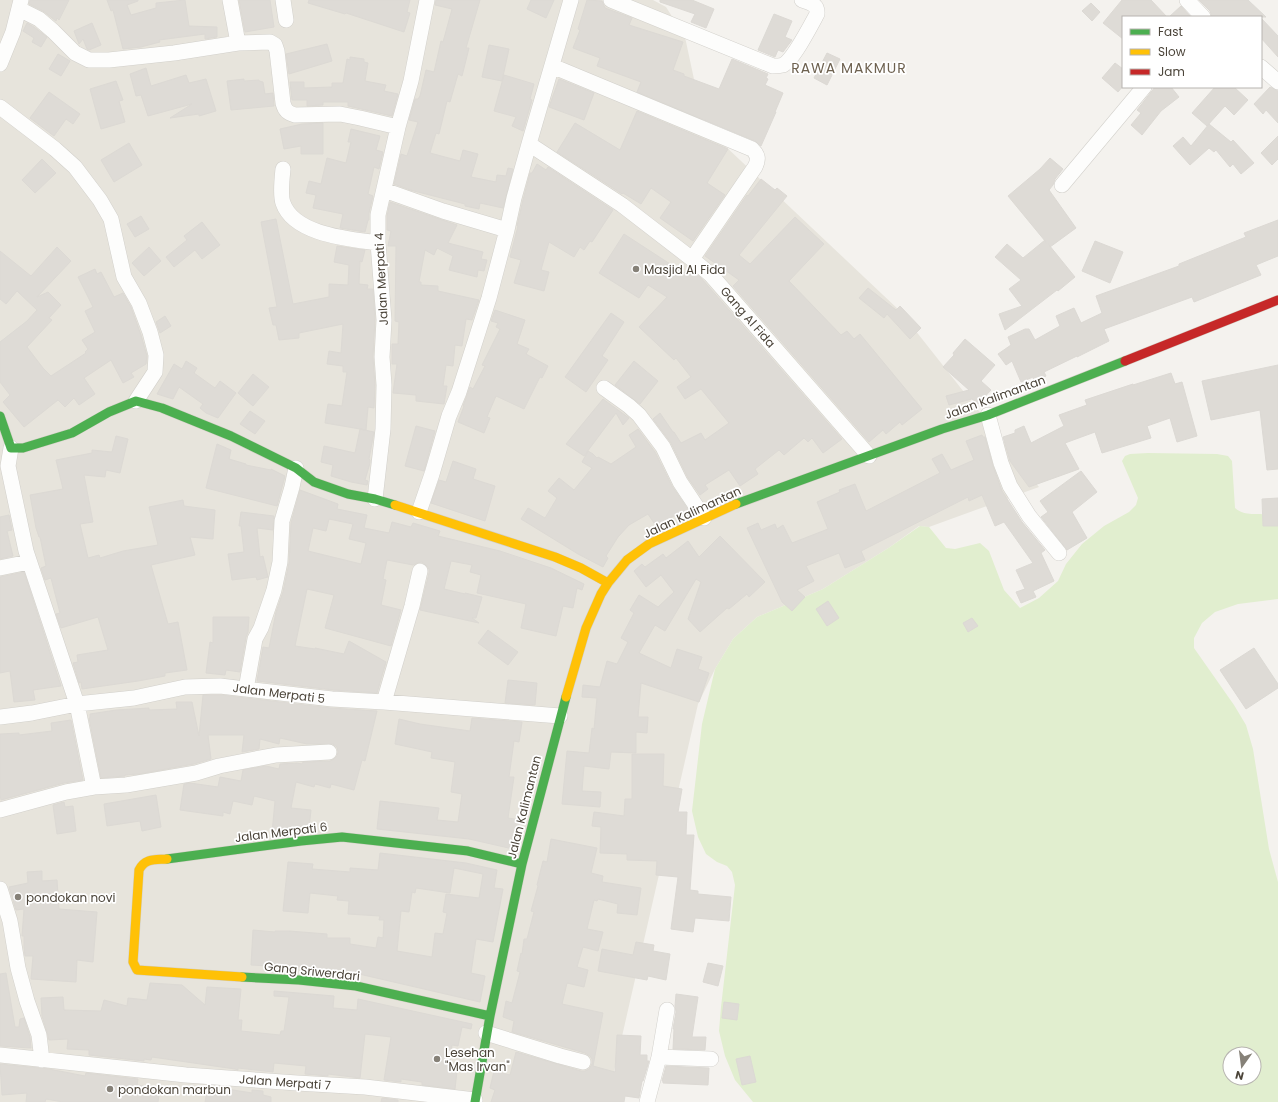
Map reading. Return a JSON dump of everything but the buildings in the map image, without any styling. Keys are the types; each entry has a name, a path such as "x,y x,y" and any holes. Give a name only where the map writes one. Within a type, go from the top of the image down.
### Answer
{"street":[{"path":"230,0 238,43"},
{"path":"283,0 286,20"},
{"name":"Jalan Merpati 4","path":"375,499 383,429 384,385 382,357 384,320 378,243 378,215 410,82 427,0"},
{"path":"419,512 449,416 459,392 489,298 514,198 571,0"},
{"path":"611,0 773,66 778,66 784,64 791,58 817,14 818,9 812,3 802,0"},
{"path":"1187,0 1203,16"},
{"path":"0,64 13,32 20,4 54,31 75,53 89,60 109,60 174,53 238,43 267,42 275,45 277,51 285,108 290,114 340,114 398,127"},
{"path":"552,66 752,149 756,153 758,162 755,167 692,259"},
{"path":"1262,68 1278,82"},
{"path":"1062,185 1143,88"},
{"path":"0,107 55,149 75,167 100,200 111,219 124,277 139,303 150,332 156,355 155,372 136,401 109,412 72,433 23,448 11,448"},
{"name":"Gang Al Fida","path":"529,144 622,205 711,275 869,456"},
{"path":"282,169 283,202 290,216 305,226 321,233 378,243"},
{"path":"384,190 443,211 507,230"},
{"name":"Jalan Kalimantan","path":"475,1101 486,1033 522,864 560,716 586,628 600,594 627,560 649,544 743,501 942,429 988,415 1278,300"},
{"path":"604,388 639,415 664,447 680,482 704,518"},
{"path":"136,401 162,408 231,436 296,468 314,482 332,489 348,494 375,499 419,512 555,557 582,568 608,583"},
{"path":"988,415 1001,463 1010,486 1029,516 1059,553"},
{"path":"1,423 11,448 8,466 26,551 77,704 94,787"},
{"path":"246,689 255,639 261,628 274,590 280,562 282,521 296,468"},
{"path":"0,568 29,562"},
{"path":"384,702 412,606 420,571"},
{"name":"Jalan Merpati 5","path":"0,717 32,713 77,704 134,698 185,687 220,686 332,699 560,716"},
{"path":"0,810 66,792 94,787 126,785 196,773 219,766 276,755 329,752"},
{"name":"Jalan Merpati 6","path":"133,962 138,870 142,864 148,861 342,837 468,851 522,864"},
{"path":"0,889 10,921 23,988 39,1035 42,1060"},
{"name":"Gang Sriwerdari","path":"133,962 137,970 144,971 300,980 356,986 490,1016"},
{"path":"647,1102 659,1057 667,1010"},
{"path":"486,1033 583,1062"},
{"name":"Jalan Merpati 7","path":"0,1055 186,1075 371,1088 475,1101"},
{"path":"659,1057 711,1058"}],"shaded area":[{"path":"0,0 653,0 666,7 685,37 704,126 900,311 1039,487 929,527 919,526 890,547 823,589 757,617 733,639 715,669 698,704 607,1102 0,1102"}],"green space":[{"path":"1148,453 1217,454 1228,456 1232,461 1235,508 1248,514 1270,516 1278,523 1278,599 1238,604 1215,612 1202,623 1194,638 1194,648 1234,705 1246,725 1253,749 1269,849 1278,882 1278,1102 753,1102 735,1080 725,1056 719,1031 735,885 732,872 727,866 717,862 706,854 698,837 692,811 702,724 715,669 733,639 757,617 823,589 890,547 920,526 929,527 946,548 955,549 980,543 989,551 1004,590 1020,608 1039,598 1058,581 1066,564 1082,544 1104,526 1129,512 1136,505 1138,498 1122,461 1125,456 1130,454"}],"traffic: fast":[{"path":"736,504 942,429 988,415 1125,361"},
{"path":"0,416 11,448 23,448 72,433 109,412 136,401 162,408 231,436 296,468 314,482 348,494 375,499 395,505"},
{"path":"475,1102 490,1016 522,864 566,697"},
{"path":"167,859 342,837 468,851 522,864"},
{"path":"242,977 299,980 356,986 490,1016"}],"traffic: slow":[{"path":"566,697 586,628 601,594 627,560 649,544 736,504"},
{"path":"395,505 555,557 581,568 608,583"},
{"path":"167,859 154,860 144,863 139,870 133,962 137,970 242,977"}],"traffic: jam":[{"path":"1125,361 1278,300"}],"place":[{"name":"Masjid Al Fida","path":"636,269"},
{"name":"pondokan novi","path":"18,897"},
{"name":"Lesehan \"Mas Irvan\"","path":"437,1059"},
{"name":"pondokan marbun","path":"110,1089"}],"district":[{"name":"RAWA MAKMUR","path":"849,68"}]}
